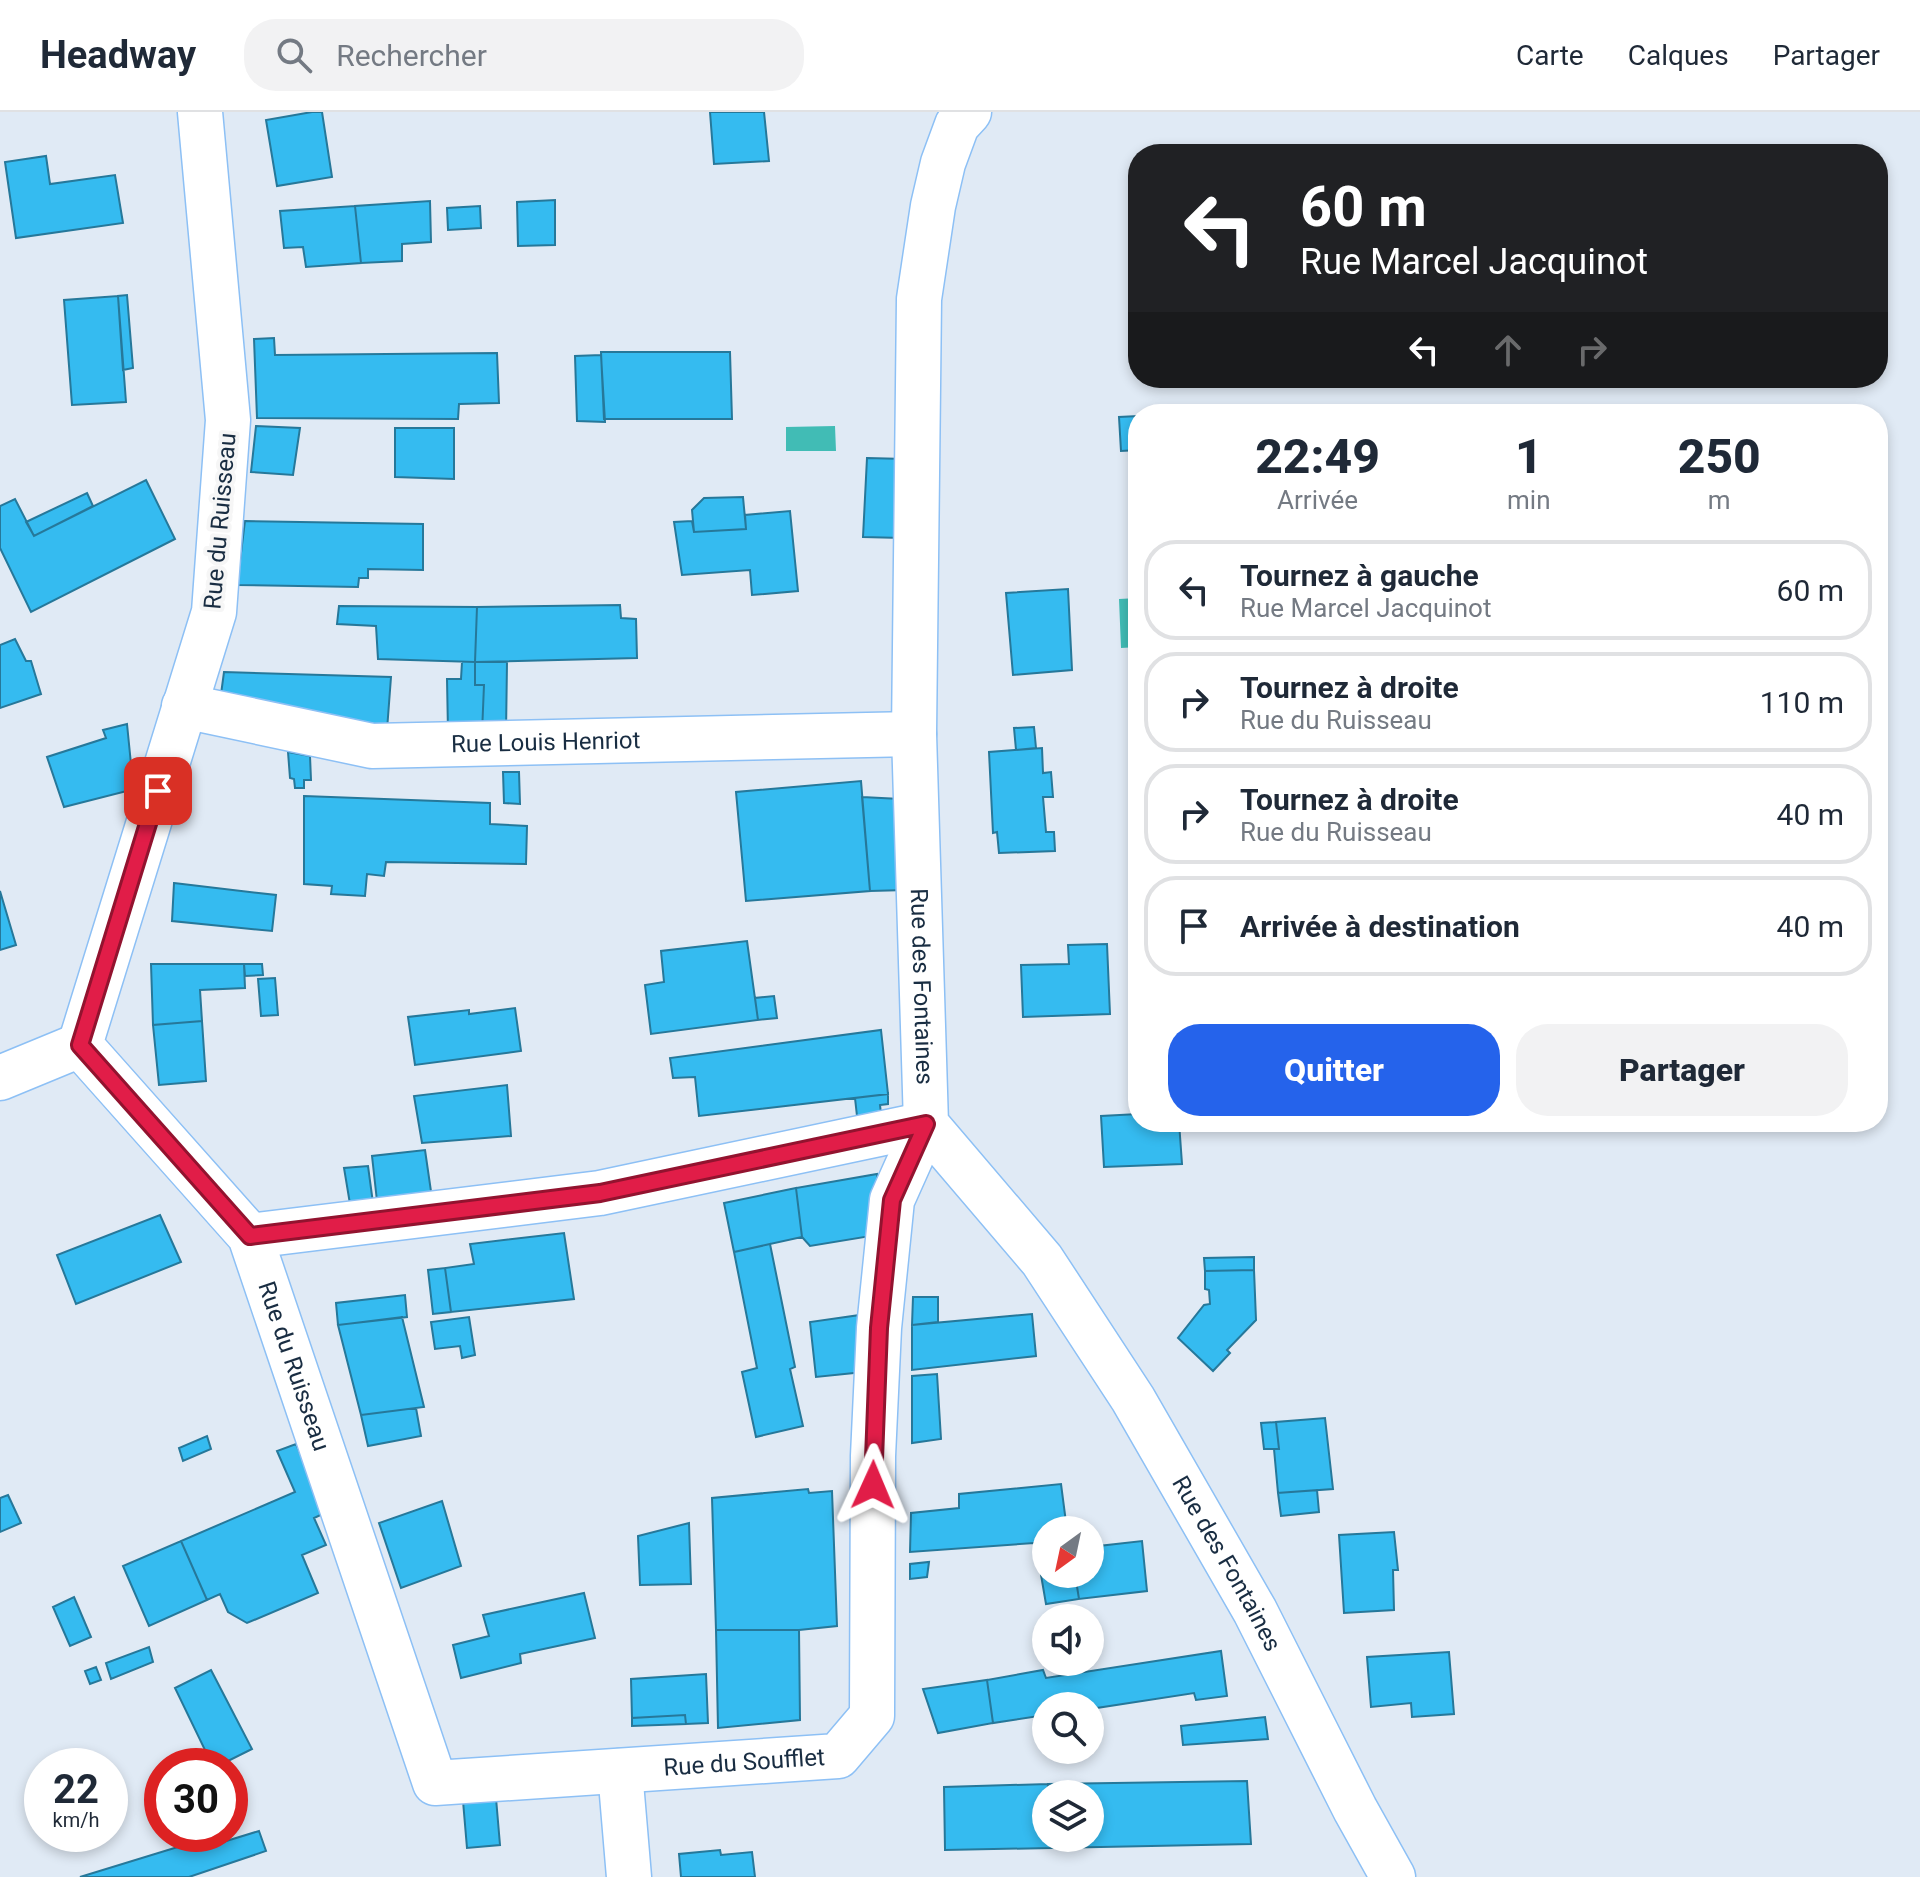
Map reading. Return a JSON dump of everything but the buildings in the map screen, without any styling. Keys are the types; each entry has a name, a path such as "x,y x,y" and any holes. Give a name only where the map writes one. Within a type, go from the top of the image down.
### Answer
{"street":[{"name":"Rue du Ruisseau","path":"200,112 228,420 214,612 80,1045 250,1236 435,1783 620,1771"},
{"name":"Rue des Fontaines","path":"969,112 957,125 943,163 919,299 914,734 926,1124 1042,1260 1133,1399 1255,1611 1355,1809 1393,1877"},
{"name":"Rue Louis Henriot","path":"184,706 372,746 914,734"},
{"path":"0,1078 80,1045"},
{"path":"250,1236 600,1193 926,1124"},
{"name":"Rue du Soufflet","path":"620,1771 838,1756 872,1716 873,1456 879,1328 892,1200 926,1124"},
{"path":"620,1771 629,1877"}],"shaded area":[{"path":"835,426 836,451 786,451 786,427"},
{"path":"1119,599 1128,599 1128,648 1121,648"}],"route":[{"path":"158,791 80,1045 250,1236 600,1193 926,1124 892,1200 879,1328 873,1485"}]}
